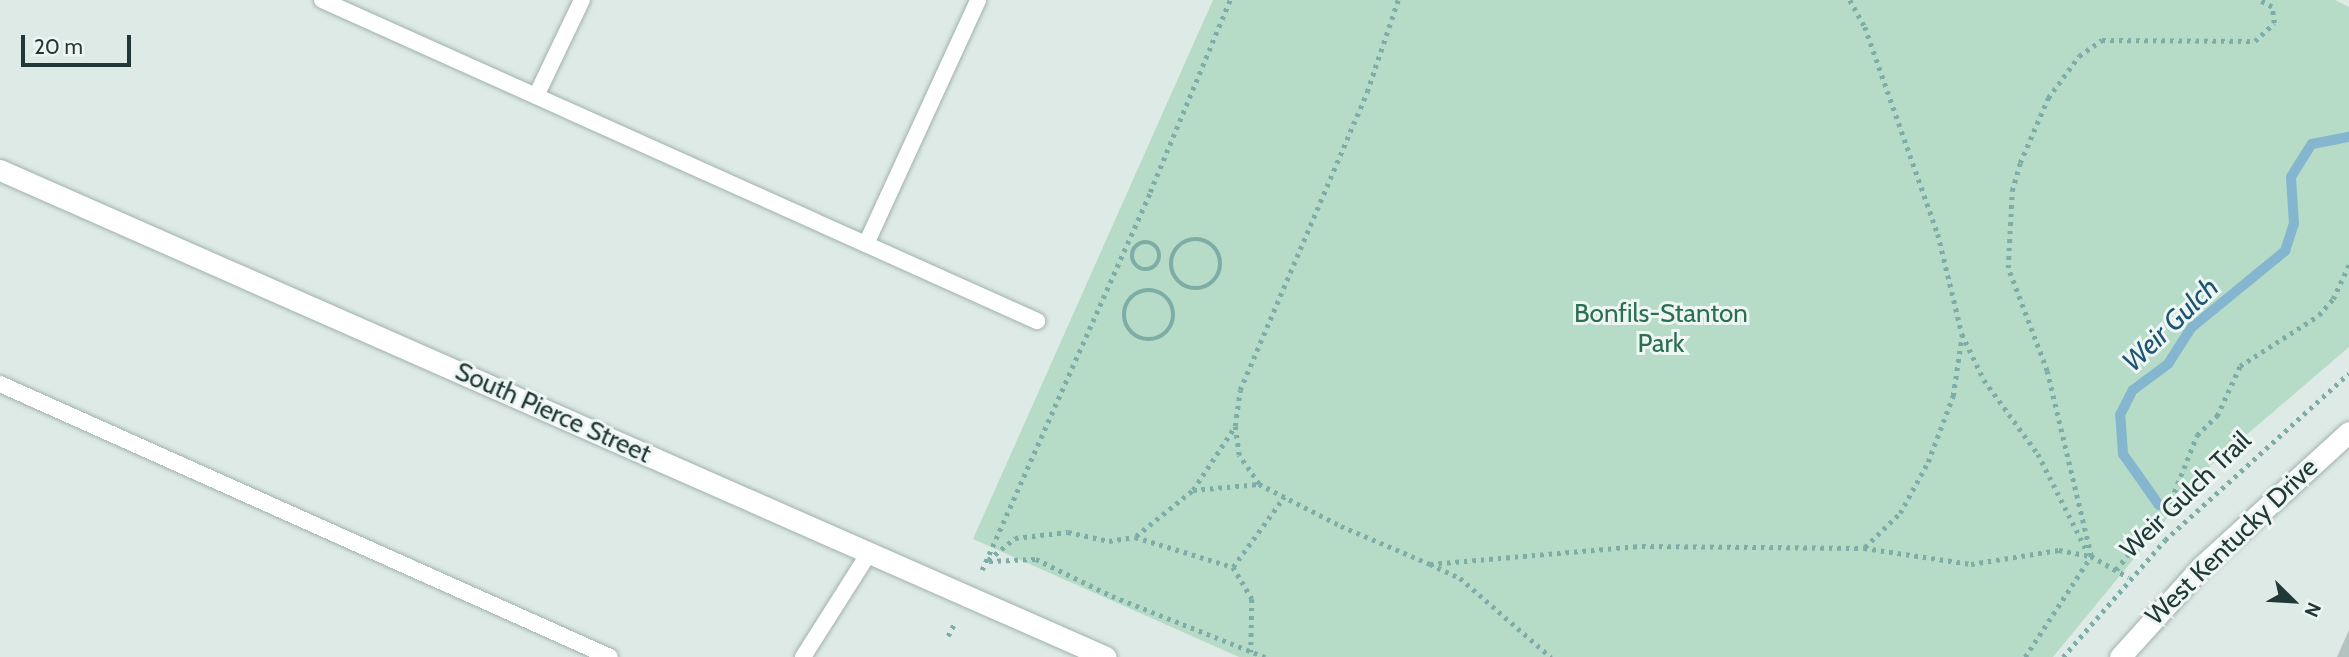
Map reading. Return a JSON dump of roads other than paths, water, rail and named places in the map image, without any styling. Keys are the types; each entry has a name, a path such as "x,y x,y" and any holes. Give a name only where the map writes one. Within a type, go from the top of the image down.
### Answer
{"street":[{"name":"South Pierce Street","path":"0,170 1106,657"},
{"name":"West Kentucky Drive","path":"2120,657 2201,567 2349,432"}],"lane":[{"path":"322,0 1037,321"},
{"path":"536,96 582,0"},
{"path":"866,244 978,0"},
{"path":"0,384 610,657"},
{"path":"803,657 869,552"}],"waterway":[{"name":"Weir Gulch","path":"2159,505 2123,454 2120,415 2133,390 2168,364 2191,328 2285,251 2294,224 2291,177 2312,144 2349,137"}],"park label":[{"name":"Bonfils-Stanton Park","path":"1661,329"}]}
